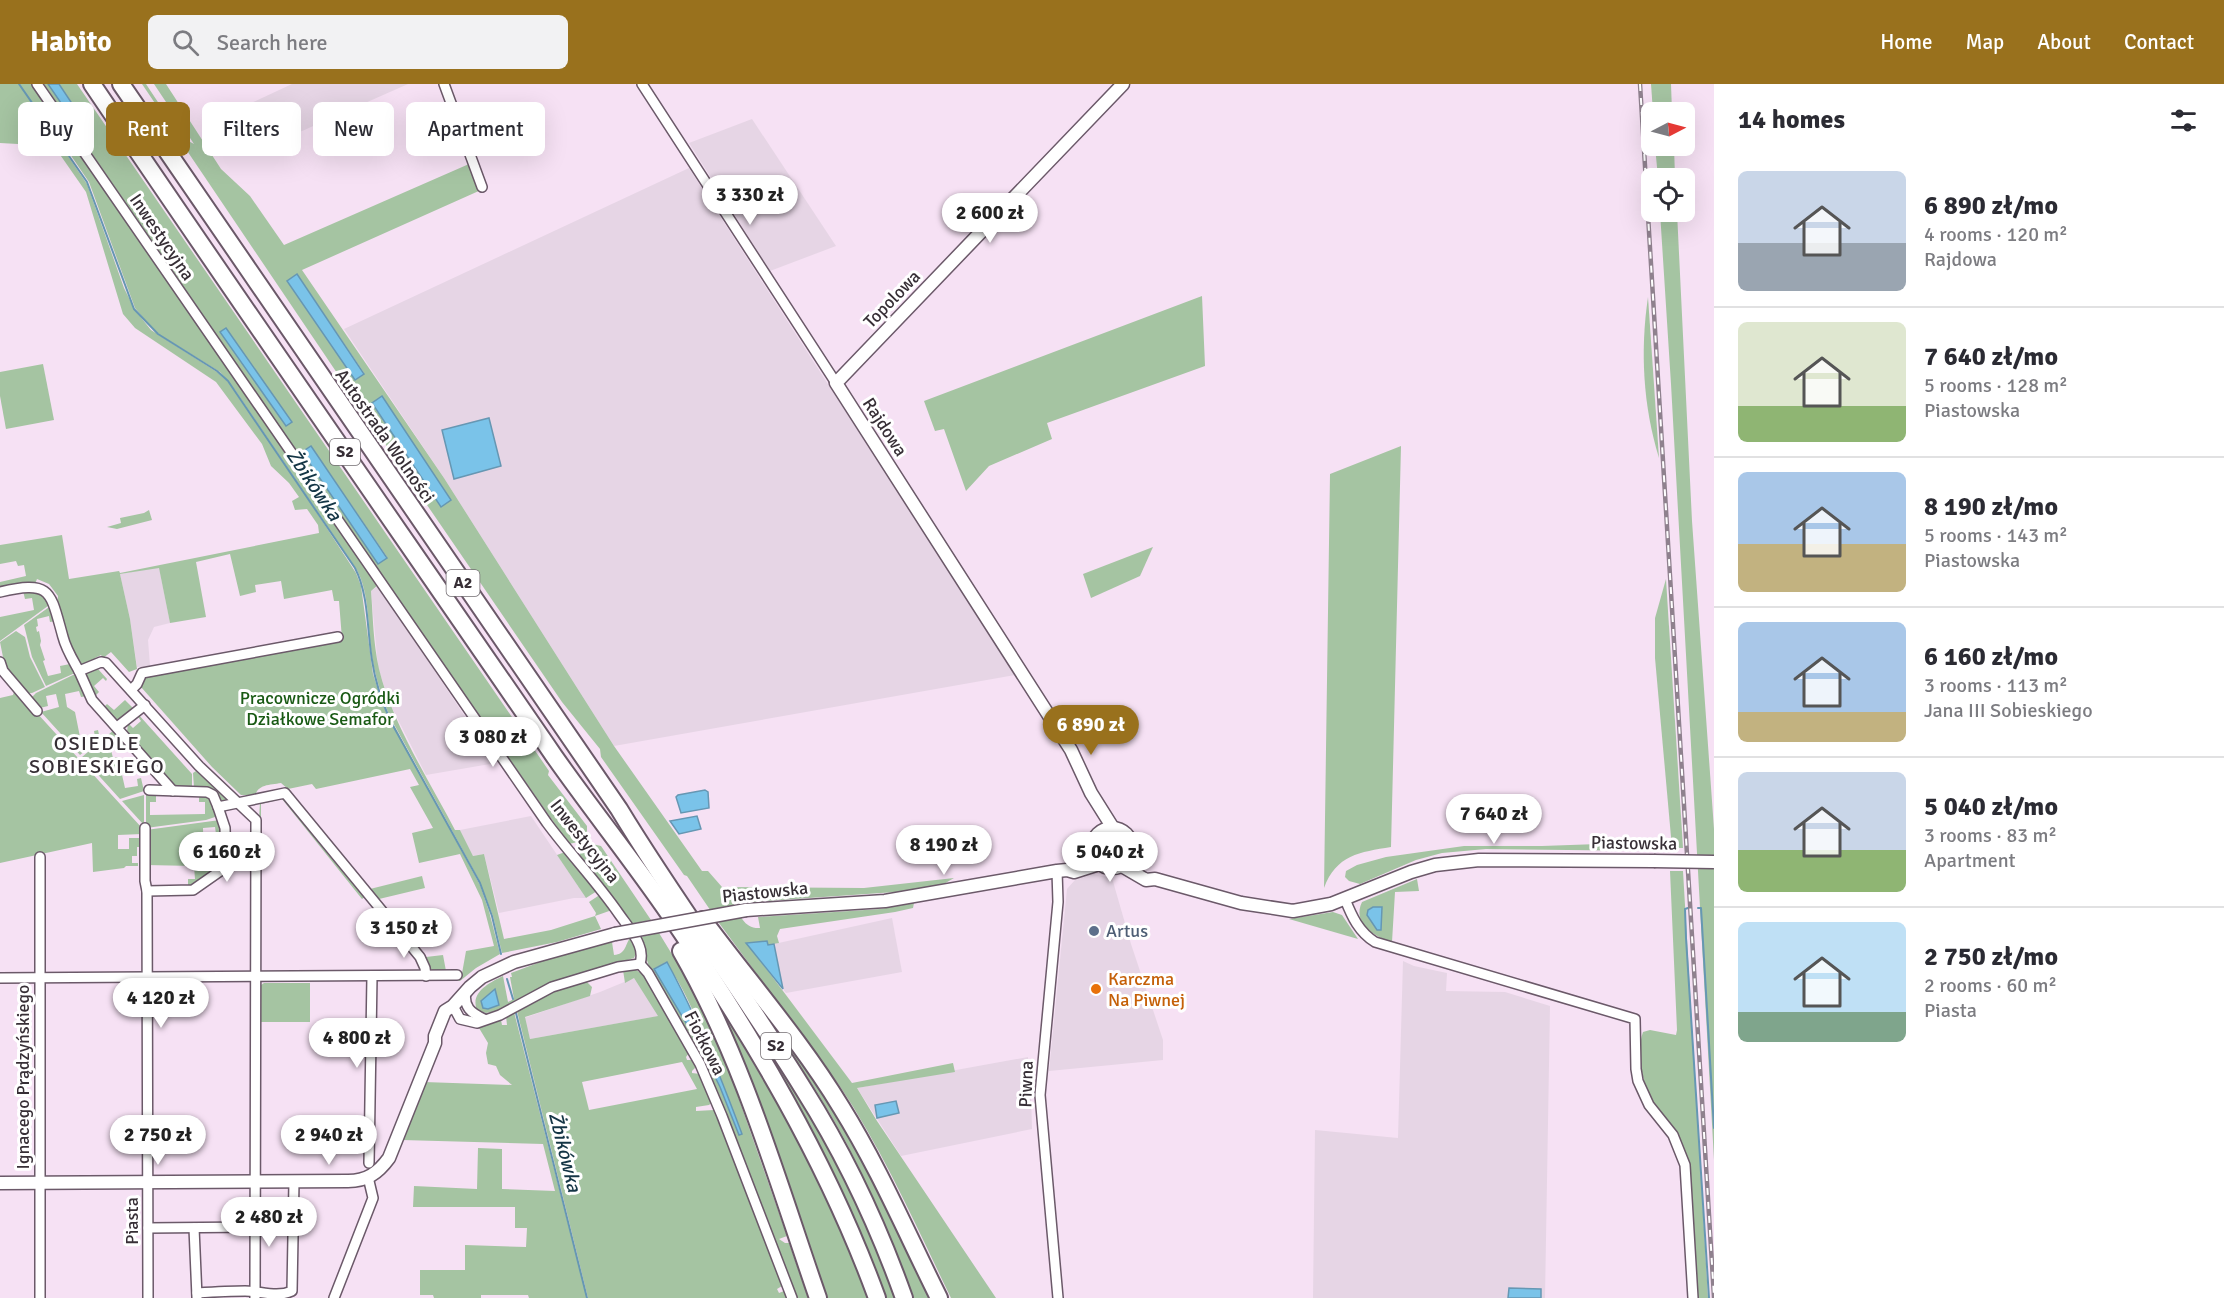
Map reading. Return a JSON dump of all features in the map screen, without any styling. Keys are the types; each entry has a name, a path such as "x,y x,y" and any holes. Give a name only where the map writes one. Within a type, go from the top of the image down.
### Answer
{"highway":[{"name":"S2","path":"92,84 596,816 669,913 767,1067 830,1185 852,1233 877,1298"},
{"name":"Autostrada Wolności","path":"121,84 619,809"},
{"name":"S2","path":"619,809 659,874 773,1041 825,1125 861,1192 904,1298"},
{"path":"619,809 649,845 831,1091 872,1159 939,1298"},
{"path":"596,816 603,832 672,935 722,1030 750,1099 818,1298"}],"street":[{"name":"Inwestycyjna","path":"38,84 547,823 571,855 600,886 629,928 640,946 640,964"},
{"path":"444,84 482,187"},
{"name":"Rajdowa","path":"642,84 1071,750 1091,793 1113,828"},
{"name":"Topolowa","path":"836,383 1123,84"},
{"path":"0,592 32,586 47,593 56,607 64,642 92,700 173,791"},
{"path":"131,690 142,673 338,637"},
{"path":"0,662 3,671 38,711"},
{"path":"79,671 101,662 106,663 199,766 256,820"},
{"path":"117,726 145,705"},
{"path":"147,891 191,890 226,865 225,831 218,807 210,792 149,790"},
{"path":"218,807 285,793 420,957 426,976"},
{"name":"Rajdowa","path":"1091,793 1099,832"},
{"path":"255,1295 256,800"},
{"name":"Piasta","path":"145,828 148,977 148,1298"},
{"path":"1113,828 1129,837 1132,846 1131,855 1122,866 1110,868 1099,864 1092,852 1092,843 1099,832 1113,828"},
{"name":"Piastowska","path":"1062,870 1092,852"},
{"name":"Piastowska","path":"1131,855 1137,866 1155,879 1241,903 1293,911 1345,899 1411,872 1435,865 1479,860 1714,862"},
{"name":"Ignacego Prądzyńskiego","path":"40,856 40,1298"},
{"name":"Piastowska","path":"368,1177 380,1170 389,1158 446,1011 475,982 509,964 615,934 746,910 885,901 1062,870 1074,872 1099,864"},
{"name":"Piastowska","path":"1122,866 1146,880 1155,879"},
{"name":"Piwna","path":"1058,1298 1040,1095 1062,870"},
{"path":"1345,899 1353,920 1364,934 1375,942 1635,1019 1636,1069 1640,1087 1649,1105 1673,1135 1682,1155 1693,1298"},
{"path":"453,1006 460,1019 477,1023 500,1015 552,987 640,964"},
{"name":"Fiołkowa","path":"640,964 648,973 700,1064 792,1298"},
{"path":"0,978 457,975"},
{"path":"369,1163 372,976"},
{"path":"466,991 465,1000 468,1007 484,1019"},
{"path":"0,1183 356,1181 368,1177 373,1192 372,1201 334,1298"},
{"path":"194,1228 197,1296 248,1291 255,1295 285,1294 292,1291 294,1181"},
{"path":"148,1228 255,1227"}],"shaded area":[{"path":"292,84 408,84 367,102 313,102 313,126 301,131 301,102 254,102"},
{"path":"752,119 836,246 770,271 689,143"},
{"path":"689,168 1015,675 614,746 444,478 344,329"},
{"path":"159,567 170,623 154,627 148,640 150,666 137,667 120,574"},
{"path":"378,586 496,763 426,775 389,702 378,667 371,591"},
{"path":"531,816 586,898 574,898 499,913 484,854 473,856 460,830"},
{"path":"1093,874 1112,878 1163,1040 1163,1060 1049,1071 1067,889 1075,880"},
{"path":"892,918 902,972 786,993 783,989 774,944"},
{"path":"1403,961 1414,966 1447,973 1446,991 1505,992 1550,1006 1545,1298 1313,1298 1315,1130 1398,1138"},
{"path":"634,978 659,1016 530,1039 524,1018"},
{"path":"1028,1057 1032,1129 901,1156 857,1088"}],"green space":[{"path":"0,84 32,84 46,102 18,102 18,144 0,143"},
{"path":"44,84 48,84 60,102 56,102"},
{"path":"59,84 77,84 89,102 71,102"},
{"path":"142,84 146,84 158,102 154,102"},
{"path":"154,84 166,84 178,102 166,102"},
{"path":"1651,84 1671,84 1672,102 1652,102"},
{"path":"94,109 106,126 106,156 126,156 549,771 548,775 587,826 587,836 582,841 569,844 93,156","holes":["311,446 387,557 379,563 302,452"]},
{"path":"190,121 202,140 202,156 213,156 221,169 250,196 284,245 469,164 481,190 302,270 444,478 614,746 702,871 708,871 722,887 864,888 954,878 942,885 910,891 752,902 750,890 746,889 735,896 733,903 746,924 760,928 758,917 880,909 914,903 913,908 895,912 780,929 777,936 779,943 768,945 767,941 747,943 852,1083 953,1063 955,1072 857,1088 996,1298 951,1298 871,1136 839,1085 687,876 684,875 601,757 600,749 562,702 190,155 190,142 194,144 190,138","holes":["297,274 364,373 355,380 287,281"]},
{"name":"Pracownicze Ogródki Działkowe Semafor","path":"61,156 68,156 87,184 124,288 135,310 151,330 217,372 229,383 356,573 361,586 373,674 383,705 480,885 500,954 476,968 460,981 445,979 461,979 466,951 494,946 482,900 460,854 419,863 412,833 433,828 410,787 419,785 410,769 316,789 312,784 288,789 281,783 268,785 261,787 251,799 247,795 241,795 212,767 141,687 149,674 342,639 339,601 334,601 332,590 284,599 281,581 255,585 256,592 240,596 230,554 196,562 206,617 170,623 159,568 120,574 130,619 137,669 129,672 111,652 103,658 101,655 95,658 96,661 82,667 61,624 58,596 49,584 37,579 35,584 27,583 0,589 0,582 26,576 24,565 18,566 16,561 0,564 0,545 62,535 69,579 119,571 120,573 319,533 318,525 307,509 295,510 292,501 299,497 289,483 271,466 262,444 216,382 135,328 123,314 86,192"},
{"path":"71,156 83,156 378,585 371,591 374,639 385,689 402,730 455,830 460,830 473,856 484,854 504,939 551,930 595,916 601,929 557,942 502,953 493,916 478,878 390,717 374,667 366,599 357,570 235,390 220,372 160,335 135,308 89,182"},
{"path":"1656,156 1674,156 1675,168 1657,168"},
{"path":"1661,222 1677,222 1692,521 1714,829 1714,1160"},
{"path":"1202,296 1205,366 1047,423 1052,439 989,466 966,491 944,429 935,431 924,401"},
{"path":"1648,297 1659,458 1649,418 1644,378 1644,338"},
{"path":"43,364 54,420 6,429 0,396 0,372"},
{"path":"1401,446 1391,847 1350,857 1335,868 1324,888 1330,474"},
{"path":"149,510 152,520 117,529 107,527 121,523 120,518"},
{"path":"1153,547 1140,576 1091,598 1083,574"},
{"path":"1666,579 1683,848 1672,848 1655,658 1655,618"},
{"path":"36,590 52,603 0,641 0,617 34,610 32,598 25,599 23,591"},
{"path":"52,605 56,621 50,622 49,616 37,619 38,626 36,627 37,632 39,631 40,645 45,660 43,661 48,676 61,673 60,666 70,664 76,670 75,673 46,686 32,657 24,625"},
{"path":"16,631 25,637 30,657 45,687 32,693 26,693 5,667 0,642"},
{"path":"98,669 107,679 106,681 103,678 94,686 99,692 94,697 84,672 87,670 89,673"},
{"path":"75,674 78,675 88,696 81,697 79,691 65,694 67,707 75,712 80,737 83,740 95,737 94,731 98,730 100,739 80,755 41,712 59,707 56,694 46,696 48,706 40,708 31,698 36,693"},
{"path":"15,689 142,828 142,834 118,835 118,849 129,849 129,838 142,838 143,847 137,847 137,856 132,856 132,863 138,863 138,866 93,872 92,843 0,863 0,698 13,695"},
{"path":"125,700 135,710 119,720 111,718 103,708 107,704 114,710"},
{"path":"138,714 192,774 192,788 175,787 127,732 128,723 133,728 141,721"},
{"path":"115,729 130,744 123,746 121,739 109,742 113,758 118,757 125,788 138,786 137,779 141,778 144,791 120,799 82,757"},
{"path":"196,771 227,800 220,803 194,788 193,773"},
{"path":"146,793 156,793 156,802 150,802 150,815 205,814 205,802 199,802 199,793 210,797 216,814 215,817 206,820 146,828"},
{"path":"144,795 144,823 143,824 122,801"},
{"path":"283,797 366,896 362,899 282,799 261,804 261,819 259,819 260,802"},
{"path":"220,820 221,834 216,834 215,827 203,828 204,866 216,866 216,860 221,860 223,864 195,886 188,886 188,879 195,879 194,866 146,865 146,830"},
{"path":"1112,835 1121,839 1125,848 1121,857 1112,861 1103,857 1099,848 1103,839"},
{"path":"1655,842 1656,851 1486,849 1442,853 1416,860 1360,884 1349,881 1345,877 1346,871 1357,865 1386,857 1464,846"},
{"path":"588,843 601,846 651,920 630,924 600,880 579,857"},
{"path":"632,844 765,1038 852,1186 899,1298 881,1298 861,1243 629,847"},
{"path":"565,852 597,891 586,898 557,855"},
{"path":"1670,871 1683,871 1708,1298 1697,1298 1688,1159 1676,1134 1649,1093 1641,1065 1640,1044 1643,1032 1650,1030 1676,1035 1677,1030"},
{"path":"422,876 425,888 379,899 370,889"},
{"path":"1417,879 1419,891 1395,892 1392,942 1366,928 1360,916 1362,902"},
{"path":"598,896 602,897 612,910 595,916 596,913 589,902"},
{"path":"1333,912 1342,915 1358,939 1289,919"},
{"path":"659,933 681,969 720,1045 787,1236 779,1239 789,1243 808,1298 796,1298 717,1092 704,1062 650,970 640,937","holes":["666,962 698,1023 720,1087 701,1048 654,969"]},
{"path":"630,938 637,951 634,958 560,980 496,1011 486,1013 474,1009 480,992 488,984 503,976 508,1002 514,999 511,973 543,961 612,942 614,955 618,954 623,951"},
{"path":"443,955 446,971 435,971 429,968 426,957"},
{"path":"623,970 636,970 644,975 689,1053 687,1060 693,1060 696,1067 692,1073 700,1074 712,1102 709,1105 696,1107 696,1111 714,1110 715,1112 782,1286 777,1289 779,1293 784,1291 787,1298 588,1298 517,1011 540,997 579,982 587,982 592,987 590,996 525,1017 530,1039 658,1016 634,978 625,983","holes":["682,1062 697,1089 589,1110 582,1082"]},
{"path":"264,983 310,983 310,1022 261,1022 261,985"},
{"path":"712,993 791,1127 836,1221 868,1298 823,1298"},
{"path":"754,994 844,1122 934,1298 913,1298 883,1221 848,1146 790,1050 752,995"},
{"path":"514,1012 587,1298 481,1295 481,1298 434,1298 433,1295 420,1295 420,1270 465,1270 465,1245 526,1247 527,1228 515,1228 515,1207 413,1207 414,1186 477,1189 478,1148 502,1149 502,1189 555,1191 543,1144 402,1140 424,1082 512,1085 500,1075 496,1066 488,1064 486,1053 488,1043 479,1028 501,1020 502,1025 507,1025 506,1016"}],"water":[{"path":"48,84 59,84 71,102 60,102"},
{"path":"297,274 364,374 355,380 287,281"},
{"path":"226,328 292,422 286,426 220,332"},
{"path":"382,396 451,500 441,507 372,403"},
{"path":"489,418 501,466 454,479 442,430"},
{"path":"311,446 387,558 378,564 302,452"},
{"path":"705,790 708,792 709,808 681,813 676,797 678,795"},
{"path":"697,816 701,829 679,834 670,821"},
{"path":"1373,907 1382,907 1381,930 1377,930 1367,915 1368,910"},
{"path":"767,941 768,945 774,944 783,989 746,943"},
{"path":"667,962 708,1047 742,1134 739,1135 720,1087 701,1048 654,969"},
{"path":"495,989 499,1005 488,1009 483,1008 481,1001"},
{"path":"896,1101 899,1113 877,1118 875,1105"},
{"path":"1509,1288 1541,1289 1541,1298 1508,1298"}],"waterway":[{"name":"Żbikówka","path":"19,84 87,182 134,309 158,334 217,371 228,381 355,568 363,590 373,668 385,707 391,722 480,883 492,916 501,954"},
{"path":"1688,908 1685,909 1686,938 1709,1298"},
{"path":"1698,908 1701,908 1714,1128"},
{"name":"Żbikówka","path":"507,979 513,999"},
{"name":"Żbikówka","path":"516,1013 587,1298"}],"railway":[{"path":"1640,84 1714,1297"}],"place":[{"name":"Artus","path":"1094,931"},
{"name":"Karczma Na Piwnej","path":"1096,989"}],"district":[{"name":"OSIEDLE SOBIESKIEGO","path":"97,754"}]}
